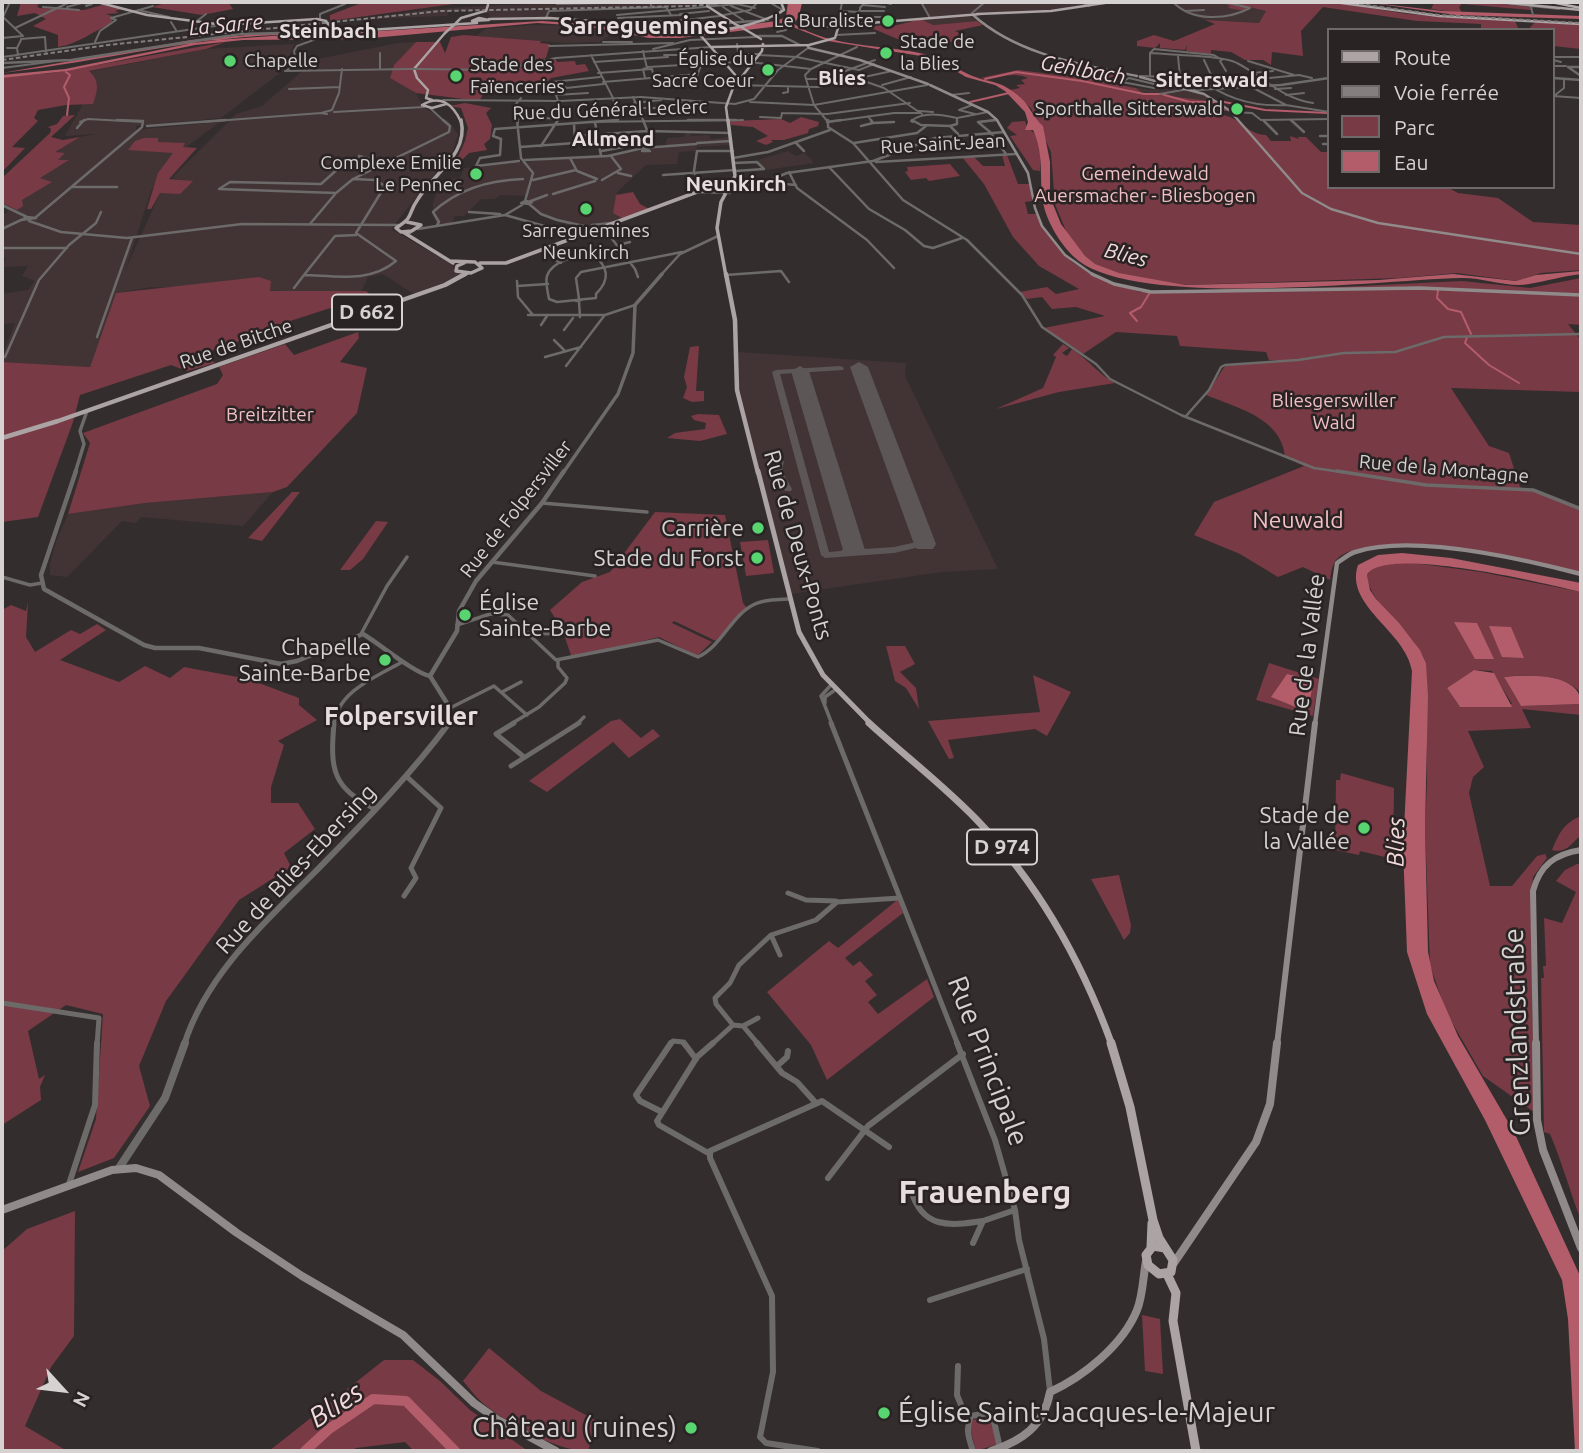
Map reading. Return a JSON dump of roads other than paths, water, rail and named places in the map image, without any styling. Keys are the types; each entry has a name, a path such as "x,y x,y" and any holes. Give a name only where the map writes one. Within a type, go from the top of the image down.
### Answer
{"highway":[{"path":"1554,2 1581,8"}],"main road":[{"path":"97,2 221,25 320,19 335,32 467,24 485,16 489,4"},
{"path":"407,236 420,227 411,217 412,207 460,147 463,127 455,109 446,102 426,98 428,89 417,78 414,69 456,22 464,19 616,20 628,29 711,31 765,19 782,12 782,2"},
{"path":"741,27 784,13 782,2"},
{"path":"808,47 829,40 836,35 840,26 974,14 1051,11 1111,2"},
{"path":"1334,2 1439,16 1581,24"},
{"path":"1501,2 1581,8"},
{"path":"708,6 748,34 760,37 763,46 759,55 737,81 726,105"},
{"path":"485,12 488,20"},
{"path":"456,22 485,12"},
{"path":"974,14 995,34 1036,50 1194,90 1219,101 1232,112 1302,193 1331,209 1384,224 1581,254"},
{"path":"616,20 624,29 695,33 765,19"},
{"path":"696,31 725,62 737,81"},
{"path":"711,47 737,49 800,45 875,62 988,112 1004,132 1031,181 1038,215 1066,256 1104,281 1147,292 1458,286 1581,295"},
{"path":"424,104 422,98 427,94"},
{"path":"424,104 434,100"},
{"path":"436,108 446,102"},
{"path":"424,104 455,109"},
{"name":"Rue de Deux-Ponts","path":"726,105 734,170 717,220 735,320 737,390 788,599 808,653 833,688 987,829 1018,868 1055,924 1085,981 1114,1051 1126,1090 1152,1214 1160,1240 1167,1250"},
{"path":"450,261 481,265 506,263 697,192 726,190"},
{"path":"411,217 397,227 457,266 459,272 456,279"},
{"path":"405,222 414,222"},
{"path":"402,232 412,231"},
{"path":"457,266 464,263"},
{"path":"459,272 468,273 481,265"},
{"name":"D 662","path":"456,279 468,273"},
{"name":"Rue de Bitche","path":"2,438 88,411 456,279"},
{"name":"Rue de la Vallée","path":"1185,1246 1256,1142 1265,1124 1270,1104 1331,593 1339,560 1367,549 1414,546 1547,566 1581,574"},
{"name":"Grenzlandstraße","path":"1581,850 1563,853 1547,861 1537,875 1533,891 1538,1131 1581,1248"},
{"path":"2,1210 119,1168 148,1171 168,1180 237,1233 302,1276 403,1335 474,1403 498,1420 556,1451"},
{"name":"Rue de Deux-Ponts","path":"1151,1247 1152,1214"},
{"path":"1142,1290 1147,1251 1151,1247 1167,1250 1185,1246"},
{"path":"1167,1274 1185,1246"},
{"path":"1167,1250 1174,1265"},
{"path":"1146,1260 1154,1272 1167,1274"},
{"path":"1050,1392 1068,1383 1120,1335 1136,1311 1145,1281 1154,1272"},
{"path":"1167,1274 1176,1293 1173,1321 1196,1451"},
{"name":"Rue Principale","path":"995,1450 1029,1436 1042,1421 1049,1405 1050,1392"}],"street":[{"path":"10,2 3,17 21,37"},
{"path":"48,2 43,7 60,6 79,10"},
{"path":"15,28 70,2"},
{"path":"558,3 637,2 651,5 671,15"},
{"path":"727,10 744,2"},
{"path":"546,18 548,11 608,10 616,20 686,20 747,11 755,8 758,2"},
{"path":"769,2 782,12"},
{"path":"774,5 780,5 782,2"},
{"path":"839,18 807,20 815,28 840,26 842,2"},
{"path":"860,24 859,11 865,2"},
{"path":"883,2 891,4"},
{"path":"921,2 930,18"},
{"path":"974,14 976,7 985,2"},
{"path":"1081,2 1089,6"},
{"path":"1173,2 1195,15 1242,13 1251,8 1227,2"},
{"path":"1494,2 1566,10"},
{"path":"66,7 81,3 92,4 86,6"},
{"path":"694,8 729,3 755,8"},
{"path":"616,20 630,16 680,14 729,3 765,19"},
{"path":"320,19 320,13 345,4"},
{"path":"716,4 722,4"},
{"path":"722,4 743,20"},
{"path":"616,20 632,9 651,5"},
{"path":"840,11 885,9 862,5"},
{"path":"94,43 100,31 116,20 111,18 153,6"},
{"path":"655,15 708,6"},
{"path":"1531,6 1533,15"},
{"path":"630,16 632,9"},
{"path":"1185,11 1204,10"},
{"path":"677,11 696,31"},
{"path":"197,21 206,14"},
{"path":"581,20 582,14"},
{"path":"296,16 301,20"},
{"path":"858,17 885,17"},
{"path":"752,18 765,19"},
{"path":"659,22 666,32 696,31 743,20 765,19"},
{"path":"171,22 176,30"},
{"path":"2,68 6,61 19,55 221,25"},
{"path":"313,32 317,27"},
{"path":"779,36 777,32 786,30"},
{"path":"690,31 696,31"},
{"path":"21,62 29,66 213,36 323,32"},
{"path":"335,32 297,46 296,63 285,71 380,68 499,70 559,57 711,47"},
{"path":"836,35 874,33"},
{"path":"643,51 703,38 779,36 800,45"},
{"path":"19,55 17,48 21,37"},
{"path":"2,38 46,38 46,52"},
{"path":"549,46 673,43"},
{"path":"583,56 586,46"},
{"path":"593,46 591,55 613,98 617,112"},
{"path":"767,63 776,56 782,46"},
{"path":"568,57 570,47"},
{"path":"559,57 561,49 570,47"},
{"path":"749,102 784,65 808,47"},
{"path":"733,158 766,153 831,130 814,105 805,75 811,69 857,47"},
{"path":"7,48 17,48"},
{"path":"737,49 743,54 795,57 859,70"},
{"path":"1150,76 1152,53 1155,49 1214,55 1226,71"},
{"path":"643,51 645,78"},
{"path":"598,73 682,65 656,51"},
{"path":"380,53 380,68"},
{"path":"1152,53 1235,61 1285,95 1313,103"},
{"path":"663,55 706,55"},
{"path":"1178,56 1180,77"},
{"path":"594,62 668,57"},
{"path":"1561,57 1565,65"},
{"path":"1555,58 1581,57"},
{"path":"1555,59 1581,78"},
{"path":"1204,60 1212,78"},
{"path":"6,61 56,61"},
{"path":"1248,61 1277,71 1312,78"},
{"path":"696,79 702,63 753,62 819,71"},
{"path":"806,79 824,79 869,62"},
{"path":"848,74 875,62"},
{"path":"1555,66 1581,67"},
{"path":"1245,68 1264,67"},
{"path":"331,112 340,87 342,69"},
{"path":"645,69 652,69 654,78"},
{"path":"737,81 763,86 808,88 892,71"},
{"path":"1252,73 1277,71"},
{"path":"841,73 863,78 894,91 920,113 957,118 988,112"},
{"path":"565,85 566,88 698,74"},
{"path":"1139,76 1258,78 1295,75"},
{"path":"552,82 600,77"},
{"path":"881,85 911,77"},
{"path":"1129,78 1159,83 1154,89 1121,83 1129,78"},
{"path":"1199,78 1236,100 1328,112"},
{"path":"1218,78 1229,86"},
{"path":"1234,78 1286,105"},
{"path":"1194,90 1269,86 1328,78"},
{"path":"1555,78 1581,78"},
{"path":"824,79 834,84"},
{"path":"1555,95 1564,88 1564,79"},
{"path":"446,102 454,99 517,102 633,97 672,98 726,105 749,102 814,105 929,85"},
{"path":"289,89 340,87"},
{"path":"783,93 788,92 788,88"},
{"path":"1274,89 1291,88"},
{"path":"1160,94 1189,89"},
{"path":"558,101 556,95 588,93"},
{"path":"951,95 969,93"},
{"path":"1285,95 1304,93"},
{"path":"1555,96 1581,98"},
{"path":"633,97 647,131 644,149"},
{"path":"521,98 517,102 517,119 522,161 533,173 524,203"},
{"path":"635,103 672,98"},
{"path":"637,108 684,107 692,100"},
{"name":"Rue du Général Leclerc","path":"522,161 476,166 480,158 500,155 498,148 501,139 493,136 494,130 642,119 781,118 782,113 822,114 910,103"},
{"path":"2,229 22,219 33,218 144,127 222,119 341,113 424,104"},
{"path":"782,113 783,104"},
{"path":"972,105 963,110 976,115"},
{"path":"310,224 336,193 353,179 449,132 450,126 436,108"},
{"path":"827,122 867,116 933,112"},
{"path":"1232,112 1252,113 1277,134"},
{"path":"920,113 911,121 950,126 957,124 957,118"},
{"path":"867,116 873,123"},
{"path":"119,120 125,117"},
{"path":"517,119 558,117 541,146"},
{"path":"77,128 85,119 143,121 144,127"},
{"path":"1290,119 1304,132"},
{"path":"1322,119 1328,124"},
{"path":"1263,120 1328,119"},
{"path":"623,120 630,145"},
{"path":"996,120 978,122 990,132 1006,154"},
{"path":"595,122 601,153"},
{"path":"861,126 894,122"},
{"path":"520,147 576,143 574,124"},
{"path":"853,143 917,133 926,125"},
{"path":"950,126 958,134"},
{"name":"Rue de la Montagne","path":"831,130 853,143 903,200 963,237 1027,301 1042,327 1096,364 1110,379 1185,416 1314,468 1436,486 1533,490 1581,509"},
{"path":"576,136 647,131 730,133"},
{"path":"697,192 760,184 789,172 870,162 930,139 958,134 1004,132"},
{"path":"1320,136 1328,136"},
{"path":"612,156 644,149 731,141"},
{"path":"796,143 804,151"},
{"path":"601,153 612,156 644,149 696,144"},
{"path":"522,161 570,158 623,148"},
{"path":"705,182 698,181 696,173 698,152 733,151"},
{"name":"Rue Saint-Jean","path":"870,162 1016,154"},
{"path":"420,227 505,215 524,203 602,180 621,169 612,156"},
{"path":"336,193 220,190 222,186 233,182 321,184 340,167 359,157 382,163"},
{"path":"570,158 576,170 596,180"},
{"path":"812,160 819,168"},
{"path":"663,175 763,170 757,162 734,163"},
{"path":"829,167 869,209 930,248 963,237"},
{"path":"435,226 439,223 433,212 444,202 479,187 506,180 531,180 576,170"},
{"path":"789,172 796,186 867,240 894,268"},
{"path":"617,173 631,176"},
{"path":"353,179 375,180 385,186 356,235"},
{"path":"770,180 773,183 796,186"},
{"path":"752,185 755,192"},
{"path":"741,186 745,190"},
{"path":"71,187 117,187"},
{"path":"726,190 731,200"},
{"path":"530,203 547,216 608,233 638,277"},
{"path":"2,205 22,219"},
{"path":"5,357 35,288 68,247 96,223 101,212"},
{"path":"469,212 505,215 581,236"},
{"path":"33,218 55,231 132,238 242,224 397,227"},
{"path":"610,219 619,221"},
{"path":"581,225 628,219"},
{"path":"420,227 432,226 437,220"},
{"path":"294,288 304,275 335,236 356,235 396,261 391,267 367,276 304,275"},
{"path":"580,317 577,275 586,269 682,252 718,236"},
{"path":"96,337 132,238"},
{"path":"618,245 630,242"},
{"path":"2,248 68,247"},
{"path":"593,254 609,276 608,283 596,294 596,298 557,302 549,299 548,272 576,257 593,254 596,249"},
{"path":"517,281 518,297 531,315 605,315 635,305 682,252"},
{"path":"551,258 561,263"},
{"path":"726,275 781,271 789,282"},
{"path":"517,286 548,284"},
{"name":"Rue de Folpersviller","path":"430,676 457,631 457,616 464,601 491,562 542,503 618,394 633,353 635,305"},
{"path":"566,366 605,315"},
{"path":"541,326 548,316"},
{"path":"565,331 573,317"},
{"path":"1185,416 1209,390 1221,367 1225,365 1298,360 1344,353 1395,352 1444,337 1581,334"},
{"path":"554,340 565,351"},
{"path":"545,357 582,346"},
{"path":"88,411 80,431 84,444 82,452 41,575 42,588 148,647 199,648 268,664 297,661 361,634 387,586 407,557"},
{"path":"542,503 647,512"},
{"path":"491,562 594,576"},
{"path":"2,578 30,585 42,583"},
{"path":"457,625 504,613 511,615 551,658 558,660 658,640 691,656 702,656 750,607 765,601 788,599"},
{"path":"526,633 559,634"},
{"path":"361,634 391,651 420,674 430,676 450,708 494,687 527,715"},
{"path":"524,757 496,734 527,715 566,681 557,666 558,660"},
{"path":"375,809 351,796 338,781 335,770 334,715 342,702 402,662"},
{"path":"502,692 521,682"},
{"name":"Rue Principale","path":"833,688 825,698 827,711 995,1140 1015,1210 1044,1339 1050,1392"},
{"name":"Rue de Blies-Ebersing","path":"119,1168 163,1101 190,1026 209,989 274,911 406,776 449,723 450,708"},
{"path":"511,766 582,721 584,716"},
{"path":"404,896 416,878 411,868 415,857 441,808 406,776"},
{"path":"788,893 806,900 837,902 900,898"},
{"path":"733,1026 715,1002 716,996 730,983 739,965 771,935 816,920 837,902"},
{"path":"771,935 780,955"},
{"path":"2,1003 99,1018 94,1105 69,1185"},
{"path":"758,1018 743,1026 733,1026 710,1043 696,1059 657,1124 710,1153 772,1296 773,1371 760,1437 766,1443 818,1451"},
{"path":"743,1026 776,1066 800,1085 815,1103"},
{"path":"662,1112 640,1101 636,1095 638,1090 673,1041 683,1042 696,1059"},
{"path":"776,1066 787,1057 788,1051"},
{"path":"828,1178 864,1130 963,1054"},
{"path":"710,1153 815,1103 826,1102 889,1147"},
{"path":"911,1189 913,1202 921,1215 932,1222 983,1221 1015,1210"},
{"path":"973,1243 983,1221"},
{"path":"930,1300 1027,1269"},
{"path":"958,1366 955,1377 956,1396 960,1411 968,1422"},
{"path":"973,1451 966,1428 968,1422 971,1416 988,1413 993,1417 995,1450"}],"water":[{"path":"788,2 802,3 794,24 809,32 841,41 930,56 975,77 1000,84 1021,98 1043,126 1050,162 1050,197 1061,224 1085,256 1095,264 1119,273 1185,285 1379,280 1453,274 1516,281 1536,275 1581,271 1581,274 1521,285 1460,278 1317,286 1198,288 1145,283 1102,273 1073,256 1053,228 1043,204 1040,153 1036,138 1033,130 1025,130 1028,122 1025,112 1005,91 921,56 828,41 788,25 680,38 649,38 585,26 537,23 361,39 243,40 195,45 67,71 2,78 2,75 65,69 190,44 2,73 191,40 280,32 346,33 542,21 670,35 776,21 786,17","holes":["299,34 219,40 261,36"]},
{"path":"1365,2 1442,11 1581,16 1581,19 1456,15"},
{"path":"1402,553 1451,558 1581,583 1581,592 1468,569 1402,563 1379,567 1367,575 1370,590 1376,599 1399,623 1420,650 1426,663 1428,696 1425,828 1428,952 1434,981 1458,1036 1514,1132 1581,1278 1581,1451 1575,1451 1568,1319 1562,1280 1485,1120 1427,1014 1407,952 1403,848 1412,671 1399,643 1367,606 1356,580 1358,565 1378,555"},
{"path":"1454,622 1477,623 1494,659 1475,659"},
{"path":"1489,626 1511,627 1524,658 1502,657"},
{"path":"1474,670 1494,673 1512,707 1460,707 1447,688"},
{"path":"1287,674 1313,683 1308,712 1271,697"},
{"path":"1538,676 1563,681 1579,694 1581,704 1521,706 1504,677"}],"waterway":[{"path":"66,72 70,75 64,87 69,98 67,115"},
{"name":"Gehlbach","path":"985,79 1016,72 1082,81 1144,94 1161,94 1190,102 1220,102"},
{"path":"970,102 1009,93"},
{"name":"Gehlbach","path":"1224,102 1265,110 1328,113"},
{"path":"1438,290 1437,298 1448,309 1461,312 1471,334"},
{"path":"1137,321 1130,313 1141,307 1149,294"},
{"path":"1467,337 1465,343 1489,365 1519,383"},
{"name":"Blies","path":"305,1451 329,1429 373,1399 406,1401 455,1451"}],"railway":[{"path":"2,60 108,45 441,11 692,6 731,2"},
{"path":"1345,2 1438,15 1581,23"}],"place":[{"name":"Le Buraliste","path":"888,21"},
{"name":"Stade de la Blies","path":"886,53"},
{"name":"Chapelle","path":"230,61"},
{"name":"Église du Sacré Coeur","path":"768,70"},
{"name":"Stade des Faïenceries","path":"456,76"},
{"name":"Sporthalle Sitterswald","path":"1237,109"},
{"name":"Complexe Emilie Le Pennec","path":"476,174"},
{"name":"Sarreguemines Neunkirch","path":"586,209"},
{"name":"Carrière","path":"758,528"},
{"name":"Stade du Forst","path":"757,558"},
{"name":"Église Sainte-Barbe","path":"465,615"},
{"name":"Chapelle Sainte-Barbe","path":"385,660"},
{"name":"Stade de la Vallée","path":"1364,828"},
{"name":"Église Saint-Jacques-le-Majeur","path":"884,1413"},
{"name":"Château (ruines)","path":"691,1428"}],"district":[{"name":"Sarreguemines","path":"644,26"},
{"name":"Steinbach","path":"328,31"},
{"name":"Blies","path":"842,78"},
{"name":"Sitterswald","path":"1212,80"},
{"name":"Allmend","path":"613,139"},
{"name":"Neunkirch","path":"736,184"},
{"name":"Folpersviller","path":"401,716"},
{"name":"Frauenberg","path":"985,1192"}],"water label":[{"name":"La Sarre","path":"226,25"}],"park label":[{"name":"Gemeindewald Auersmacher - Bliesbogen","path":"1145,185"},
{"name":"Bliesgerswiller Wald","path":"1334,412"},
{"name":"Breitzitter","path":"270,415"},
{"name":"Neuwald","path":"1298,520"}]}
